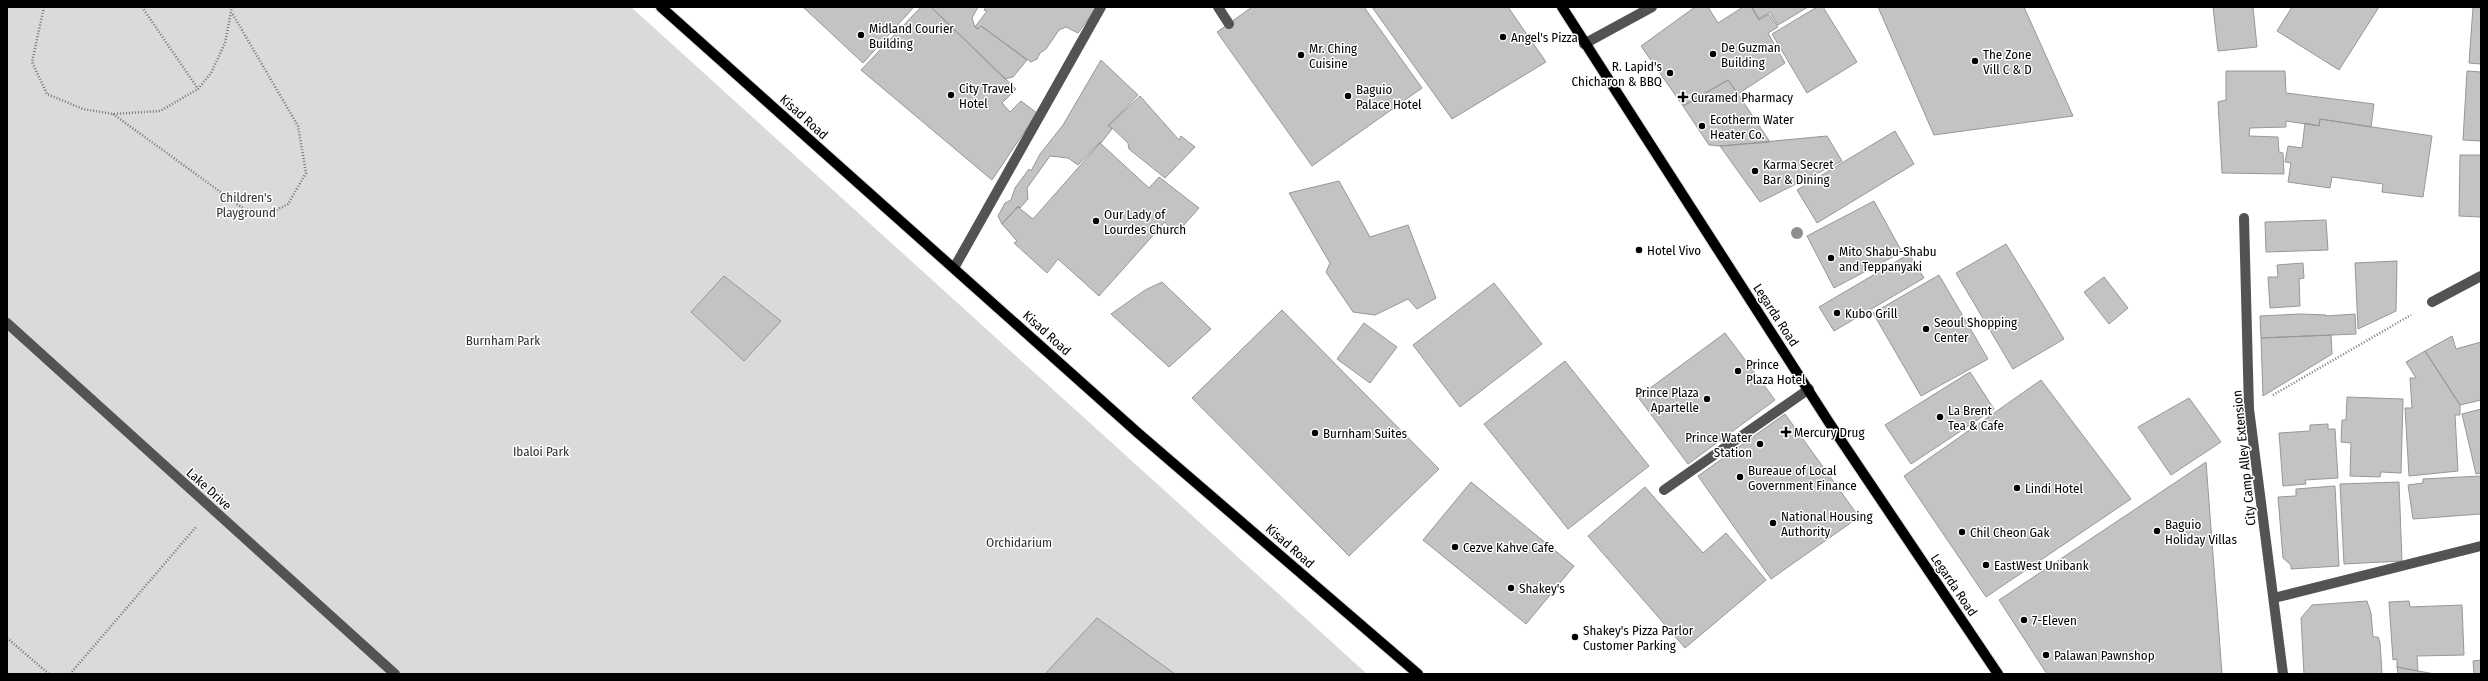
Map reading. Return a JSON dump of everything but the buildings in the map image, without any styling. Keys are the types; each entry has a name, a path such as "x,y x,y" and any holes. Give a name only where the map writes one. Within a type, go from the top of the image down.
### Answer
{"main road":[{"name":"Kisad Road","path":"661,7 1138,433 1418,674"},
{"name":"Legarda Road","path":"1562,7 1584,44 1809,390 1998,674"}],"street":[{"path":"954,268 1101,7"},
{"path":"1218,7 1229,24"},
{"path":"1584,44 1652,7"},
{"name":"City Camp Alley Extension","path":"2244,218 2249,409 2283,674"},
{"path":"2432,302 2481,276"},
{"name":"Lake Drive","path":"7,323 394,674"},
{"path":"1664,490 1809,390"},
{"path":"2274,598 2481,546"}],"path":[{"path":"44,7 32,62 47,94 83,109 113,114 160,112 198,89 211,73 225,43 232,7"},
{"path":"142,7 198,89"},
{"path":"113,114 244,209 273,212 288,204 306,173 298,126 232,13"},
{"path":"2249,409 2432,302"},
{"path":"70,674 212,509"},
{"path":"7,638 49,674"}],"green space":[{"name":"Burnham Park","path":"7,7 631,7 1367,674 7,674"}],"place":[{"name":"Midland Courier Building","path":"861,35"},
{"name":"Angel's Pizza","path":"1503,37"},
{"name":"De Guzman Building","path":"1713,54"},
{"name":"Mr. Ching Cuisine","path":"1301,55"},
{"name":"The Zone Vill C & D","path":"1975,61"},
{"name":"R. Lapid's Chicharon & BBQ","path":"1670,73"},
{"name":"City Travel Hotel","path":"951,95"},
{"name":"Baguio Palace Hotel","path":"1348,96"},
{"name":"Curamed Pharmacy","path":"1683,97"},
{"name":"Ecotherm Water Heater Co.","path":"1702,126"},
{"name":"Karma Secret Bar & Dining","path":"1755,171"},
{"name":"Our Lady of Lourdes Church","path":"1096,221"},
{"name":"Hotel Vivo","path":"1639,250"},
{"name":"Mito Shabu-Shabu and Teppanyaki","path":"1831,258"},
{"name":"Kubo Grill","path":"1837,313"},
{"name":"Seoul Shopping Center","path":"1926,329"},
{"name":"Prince Plaza Hotel","path":"1738,371"},
{"name":"Prince Plaza Apartelle","path":"1707,399"},
{"name":"La Brent Tea & Cafe","path":"1940,417"},
{"name":"Mercury Drug","path":"1786,432"},
{"name":"Burnham Suites","path":"1315,433"},
{"name":"Prince Water Station","path":"1760,444"},
{"name":"Bureaue of Local Government Finance","path":"1740,477"},
{"name":"Lindi Hotel","path":"2017,488"},
{"name":"National Housing Authority","path":"1773,523"},
{"name":"Baguio Holiday Villas","path":"2157,531"},
{"name":"Chil Cheon Gak","path":"1962,532"},
{"name":"Cezve Kahve Cafe","path":"1455,547"},
{"name":"EastWest Unibank","path":"1986,565"},
{"name":"Shakey's","path":"1511,588"},
{"name":"7-Eleven","path":"2024,620"},
{"name":"Shakey's Pizza Parlor Customer Parking","path":"1575,637"},
{"name":"Palawan Pawnshop","path":"2046,655"}],"park label":[{"name":"Children's Playground","path":"246,204"},
{"name":"Ibaloi Park","path":"541,451"},
{"name":"Orchidarium","path":"1019,542"}]}
